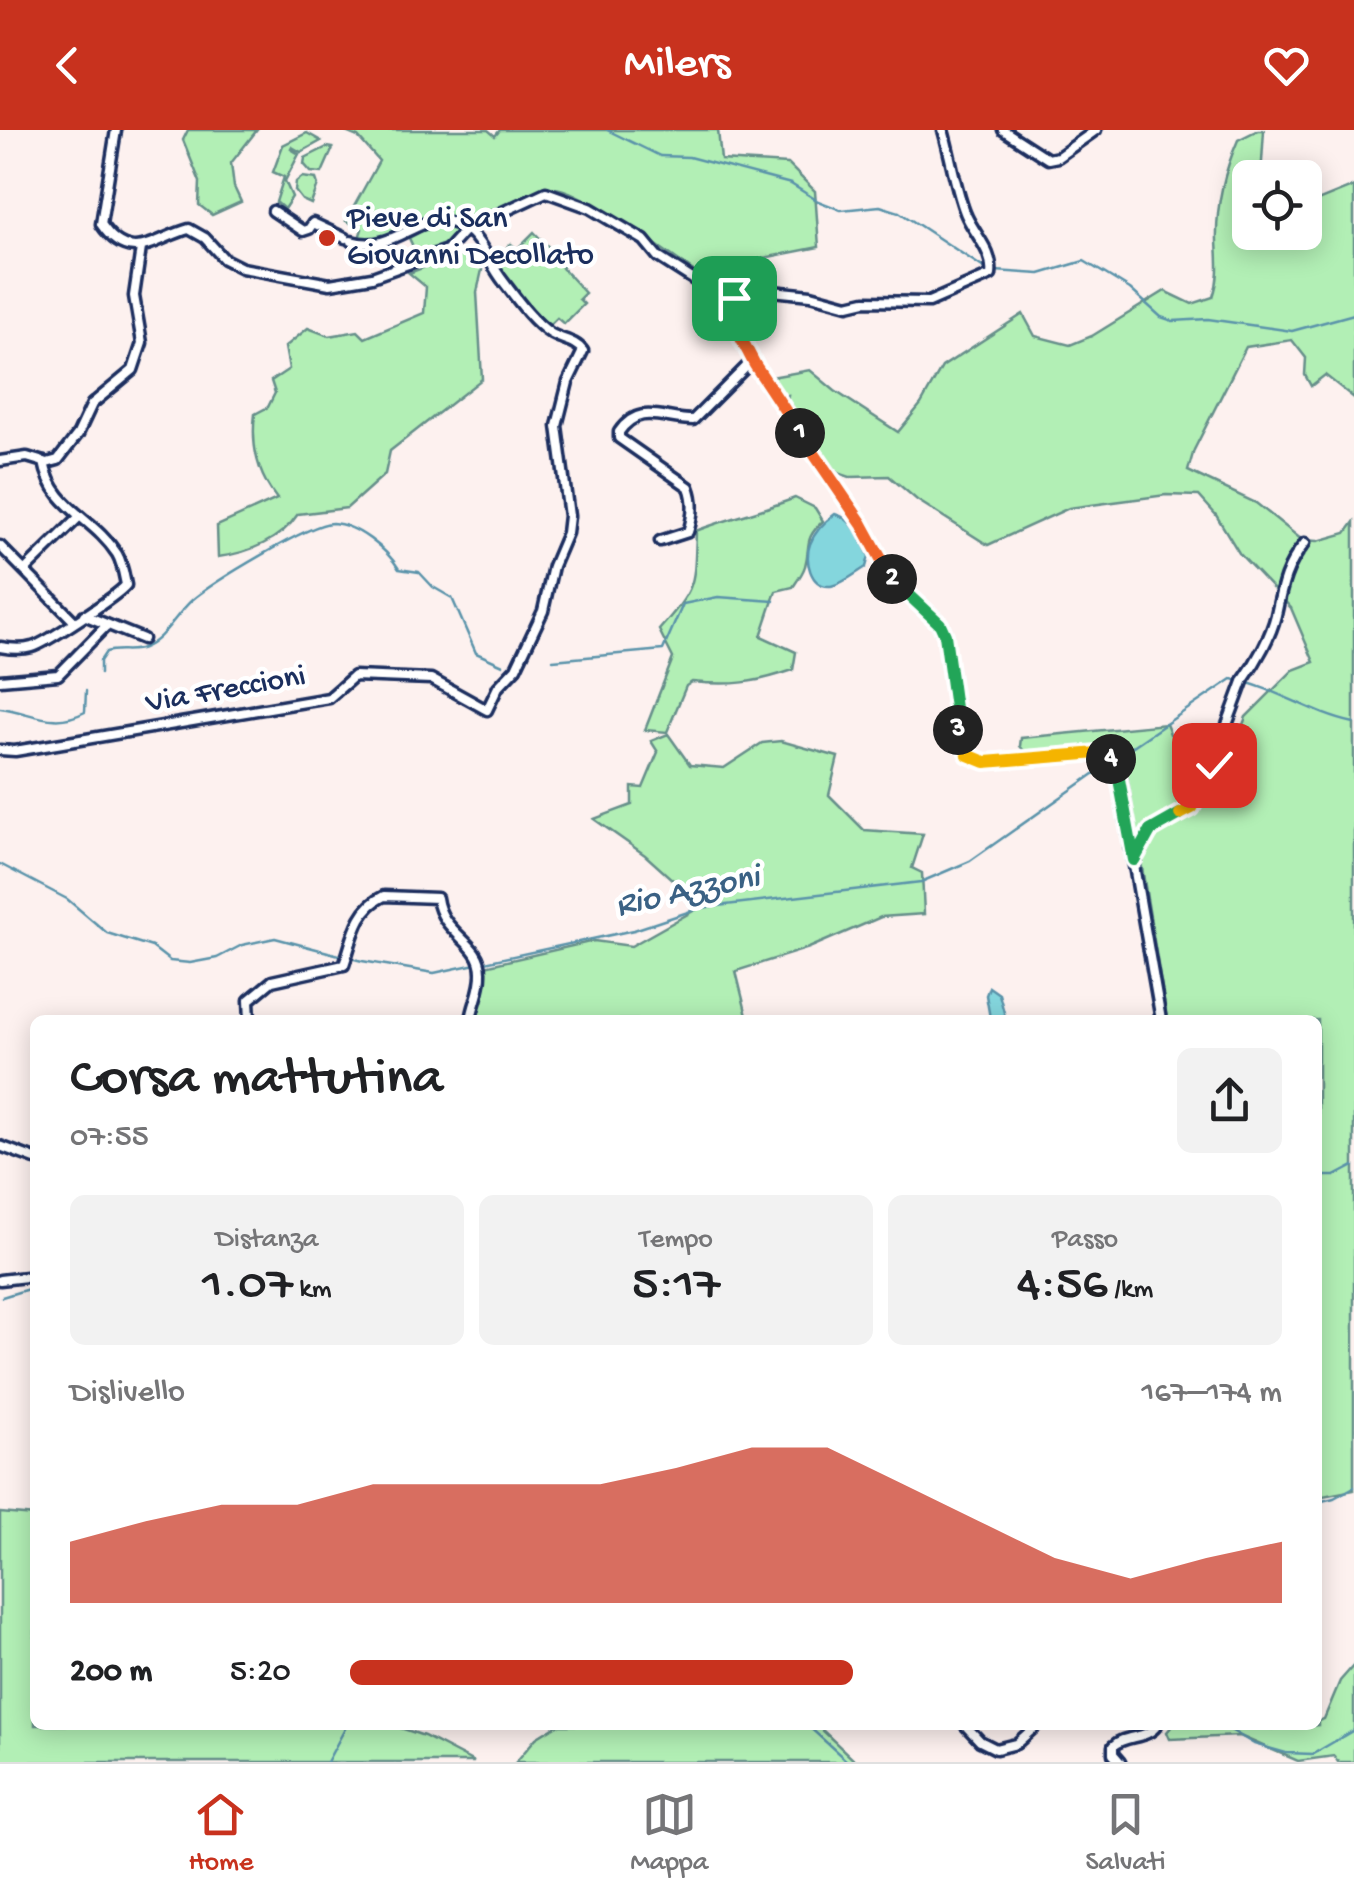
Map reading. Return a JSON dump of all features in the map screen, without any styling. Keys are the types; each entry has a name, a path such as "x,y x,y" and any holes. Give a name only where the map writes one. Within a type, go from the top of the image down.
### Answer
{"street":[{"path":"116,130 101,224 108,235 121,243 141,248 189,228 205,238 224,259 242,268 318,284 372,278 447,250 466,229 546,192 590,208 644,240 658,256 719,296 734,298 772,291 811,295 848,305 865,300 929,302 988,278 992,269 966,215 943,130"},
{"path":"1004,130 1048,159 1068,151 1096,130"},
{"path":"273,211 303,231 313,223 360,244 392,239 436,220 466,229"},
{"name":"Via Freccioni","path":"0,750 138,732 329,698 349,679 362,675 431,679 487,710 498,687 516,668 543,611 553,566 567,533 569,516 557,426 568,382 583,350 540,325 501,280 481,244 466,229"},
{"path":"0,461 26,457 44,462 58,460 78,434 92,404 133,370 142,343 134,296 141,248"},
{"path":"719,296 752,360 862,524 895,583 940,624 945,635 959,736 968,755 985,762 1098,753 1116,763 1160,1015"},
{"path":"660,541 688,532 694,508 689,486 631,449 619,438 619,432 636,416 650,413 693,420 752,360"},
{"path":"0,647 40,645 112,599 126,584 117,554 52,487 44,462"},
{"path":"25,570 78,518"},
{"path":"1134,860 1150,831 1192,808 1201,794 1244,679 1276,616 1288,564 1305,542"},
{"path":"0,546 74,621"},
{"path":"0,559 12,556"},
{"path":"84,614 143,639"},
{"path":"0,680 58,675 107,624"},
{"path":"250,1015 249,1000 272,981 344,965 357,922 380,897 437,898 440,916 472,948 481,966 472,1015"},
{"path":"0,1146 30,1157"},
{"path":"0,1280 30,1277"},
{"path":"970,1730 996,1749 1016,1744 1031,1730"},
{"path":"1120,1762 1112,1746 1152,1730"}],"green space":[{"path":"188,130 257,130 231,163 234,187 241,202 212,215 199,205 200,182 183,140"},
{"path":"341,130 488,130 495,136 500,130 718,130 721,160 788,164 815,191 819,247 708,269 705,279 607,212 554,188 533,192 476,220 431,218 388,235 358,241 362,229 346,221 379,161 358,137"},
{"path":"1264,130 1262,160 1232,160 1232,250 1322,250 1322,199 1354,186 1354,398 1325,375 1311,386 1305,375 1306,358 1292,340 1246,347 1194,450 1188,471 1256,503 1302,540 1318,541 1346,533 1354,522 1354,1490 1322,1496 1322,1015 1166,1015 1125,764 1108,750 1027,755 1020,746 1021,738 1166,724 1170,734 1206,763 1231,756 1246,717 1293,670 1314,662 1291,608 1239,553 1216,515 1199,496 1166,495 1069,508 988,545 917,500 889,476 850,477 829,470 785,408 788,395 778,396 766,378 810,370 898,432 921,404 942,367 1023,314 1035,336 1070,345 1092,336 1165,291 1192,304 1213,297 1218,276 1218,215 1225,177 1238,140"},
{"path":"307,133 321,141 301,152 292,147 299,154 285,181 292,197 284,209 276,202 284,177 273,172 283,145"},
{"path":"333,148 322,173 311,172 304,164 305,158"},
{"path":"302,177 316,179 318,185 311,204 295,191 296,182"},
{"path":"437,223 462,229 462,233 442,245 416,253 409,238"},
{"path":"534,232 565,264 562,268 585,293 579,299 584,304 564,324 557,318 549,326 496,270 506,261 500,254 511,244 517,249"},
{"path":"473,254 482,270 477,292 482,379 390,451 385,474 347,508 298,514 283,531 263,544 218,557 217,526 277,499 261,470 254,426 255,414 268,407 275,393 271,381 289,369 285,347 308,328 329,336 358,331 365,338 424,313 426,287 409,273 451,257"},
{"path":"795,498 815,508 823,521 810,538 805,566 793,587 776,591 761,636 796,652 793,670 743,682 692,682 686,686 667,732 645,730 673,658 659,630 691,585 696,531"},
{"path":"668,734 690,765 724,768 762,743 781,741 838,757 829,795 864,830 923,834 912,868 922,873 924,914 881,917 809,948 736,971 747,1015 477,1015 485,966 594,941 631,946 702,906 645,855 594,819 632,805 632,787 643,788 658,752 651,741"},
{"path":"0,1513 30,1516 30,1730 407,1730 474,1762 0,1762"},
{"path":"1354,1665 1354,1762 1338,1762 1334,1756 1298,1761 1240,1736 1170,1739 1167,1732 1322,1730 1322,1720 1340,1681"},
{"path":"549,1730 822,1730 856,1762 516,1762 536,1738"}],"water":[{"path":"835,514 852,525 869,556 866,567 831,586 814,578 808,550 817,531"},
{"path":"989,987 999,994 1005,1015 989,1015 986,995"}],"waterway":[{"path":"607,130 660,156 689,157 791,184 841,210 880,206 899,212 987,270"},
{"path":"995,271 1040,274 1084,261 1130,289 1161,317 1173,321 1208,319 1292,331 1354,314"},
{"path":"100,674 100,661 106,652 150,645 192,600 219,581 283,543 332,523 361,533 399,569 419,572 433,587 452,598 476,653 503,665"},
{"path":"553,660 663,650 683,604 718,597 774,601"},
{"name":"Rio Azzoni","path":"1114,759 1232,679 1354,723"},
{"path":"0,708 63,719 85,712 86,691"},
{"name":"Rio Azzoni","path":"0,864 67,899 107,933 152,947 170,961 190,963 217,958 242,945 275,938 362,961 434,973 634,930 700,908 921,882 970,861 1108,764"},
{"path":"1322,1176 1335,1176 1354,1166"},
{"path":"2,1297 30,1289"},
{"path":"1322,1501 1354,1487"},
{"path":"327,1762 344,1730"},
{"path":"813,1730 848,1762"},
{"path":"1230,1730 1254,1744 1286,1753 1313,1754 1354,1730"}],"place":[{"name":"Pieve di San Giovanni Decollato","path":"327,238"}],"route":[{"path":"734,298 719,296 755,365 862,524 895,583 940,624 945,635 959,736 968,755 985,762 1098,753 1106,756 1116,763 1134,860 1150,831 1192,808 1214,765"}]}
